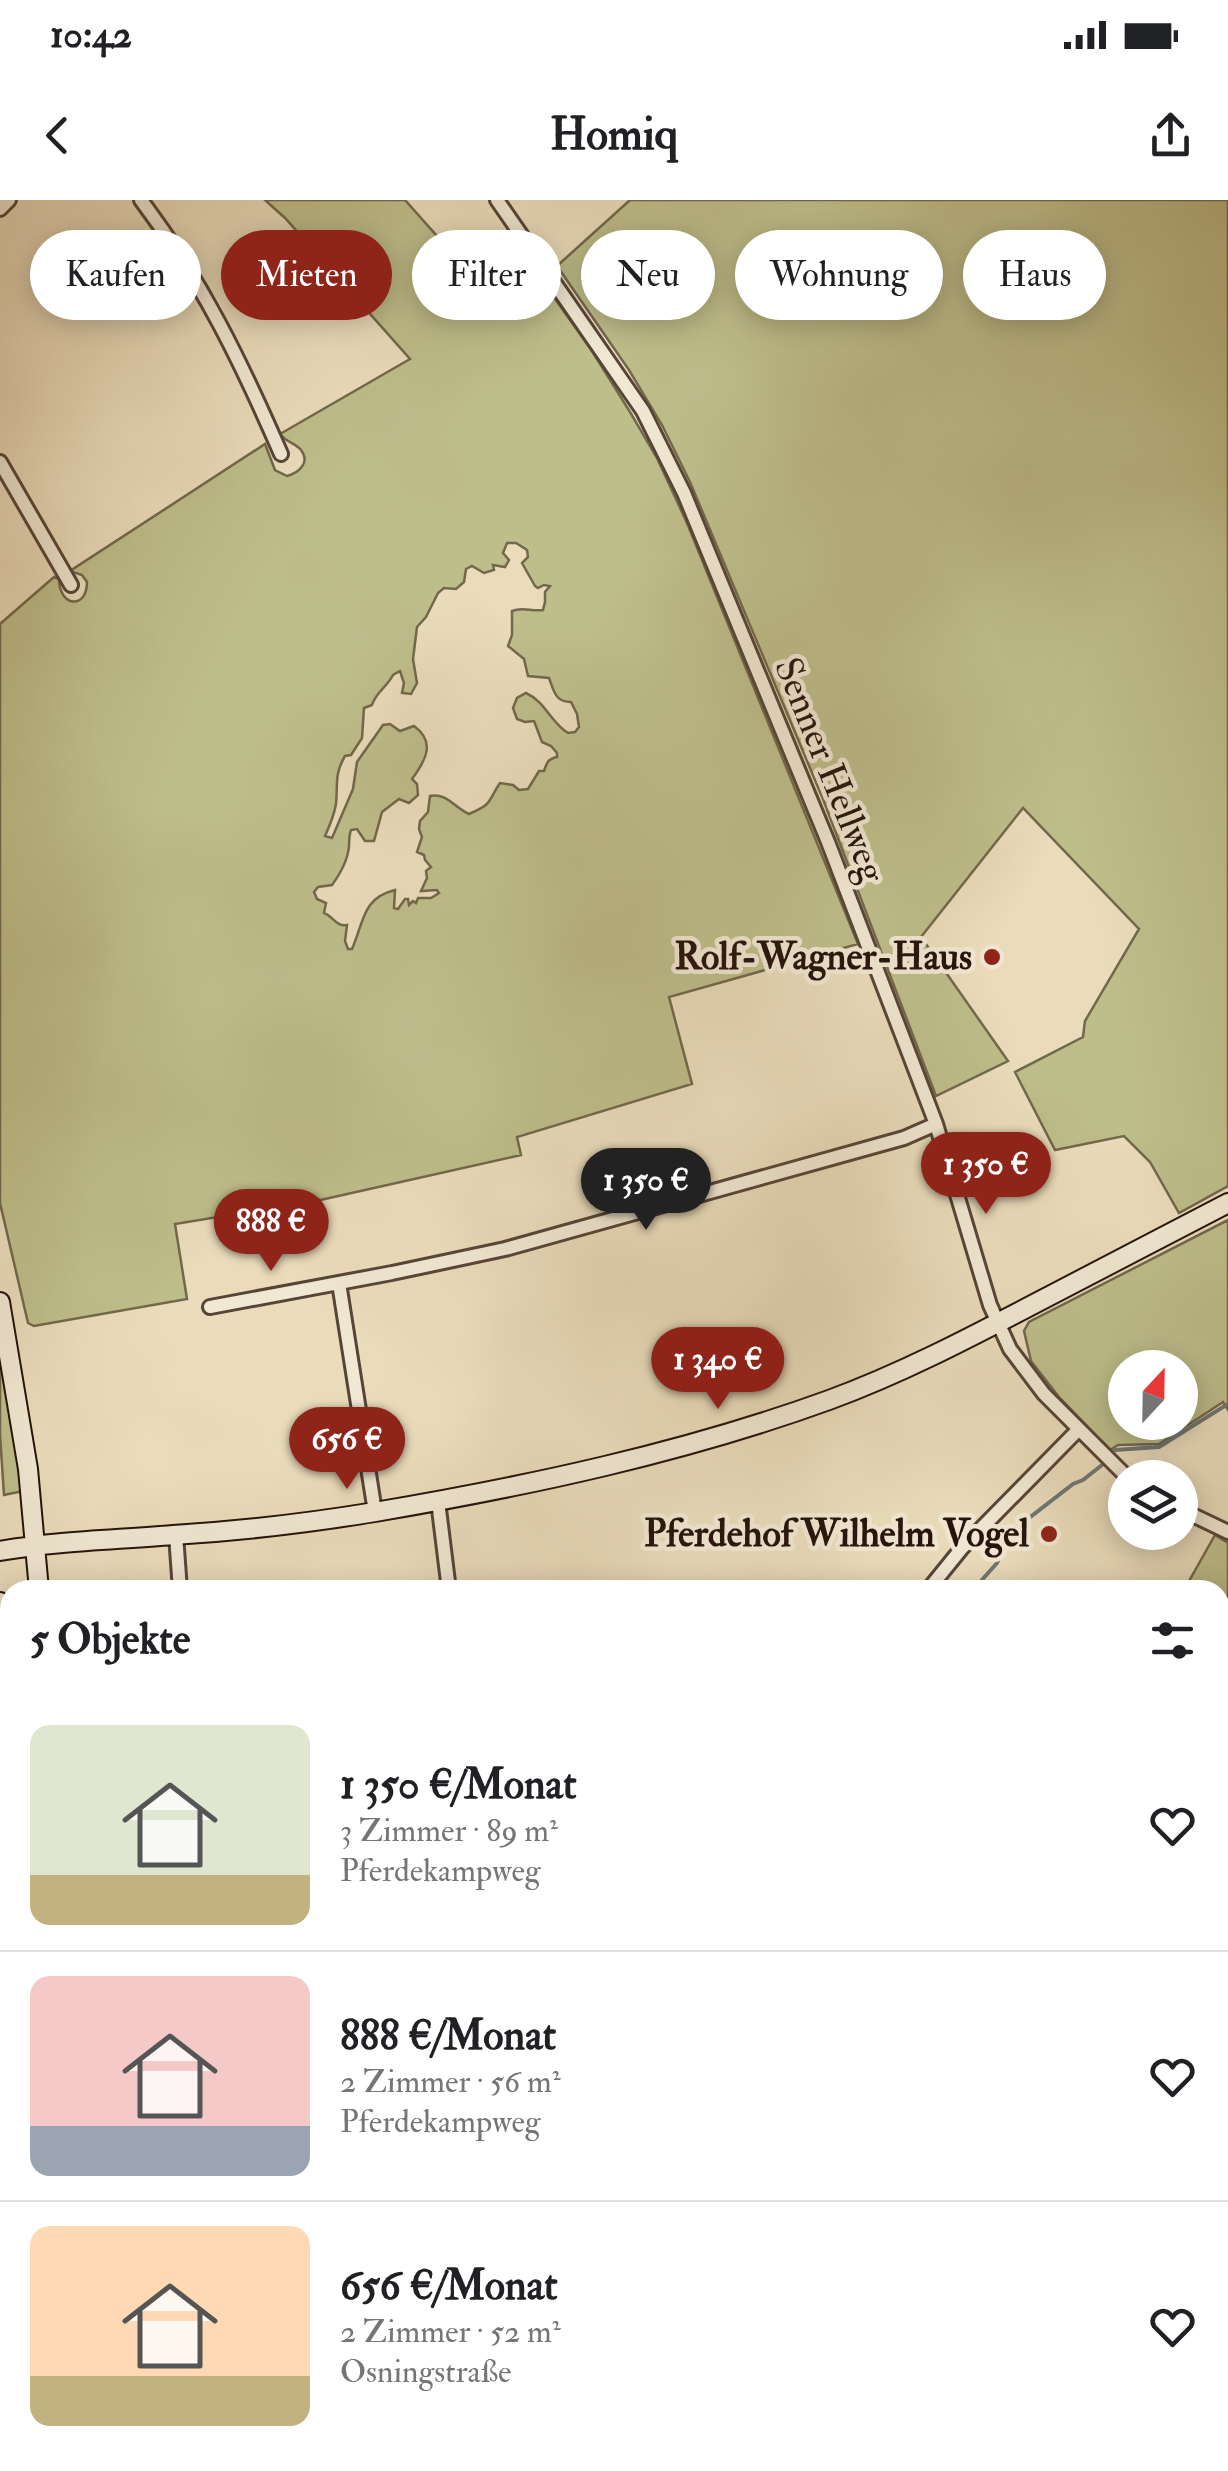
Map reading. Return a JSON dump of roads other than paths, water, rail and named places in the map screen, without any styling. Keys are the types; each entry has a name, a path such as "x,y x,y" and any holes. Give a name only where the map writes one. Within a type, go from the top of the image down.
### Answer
{"main road":[{"path":"0,1551 262,1527 375,1512 568,1474 740,1430 859,1388 928,1358 1228,1203"},
{"path":"0,1302 24,1443 38,1580"}],"street":[{"path":"0,210 9,200"},
{"path":"141,200 169,237 218,318 282,454"},
{"name":"Senner Hellweg","path":"497,200 643,411 684,493 828,842 936,1124 990,1305 1010,1349 1028,1375 1109,1460"},
{"path":"0,462 71,585"},
{"path":"210,1307 471,1257 544,1239 904,1138 936,1124"},
{"path":"338,1283 375,1512"},
{"path":"936,1580 962,1548 1078,1430"},
{"path":"438,1501 449,1580"},
{"path":"1198,1518 1228,1532"},
{"path":"176,1535 179,1580"}],"waterway":[{"path":"1115,1450 1159,1447 1228,1404"},
{"path":"982,1580 997,1563 1011,1532 1102,1465"}],"place":[{"name":"Rolf-Wagner-Haus","path":"992,957"},
{"name":"Pferdehof Wilhelm Vogel","path":"1049,1534"}]}
